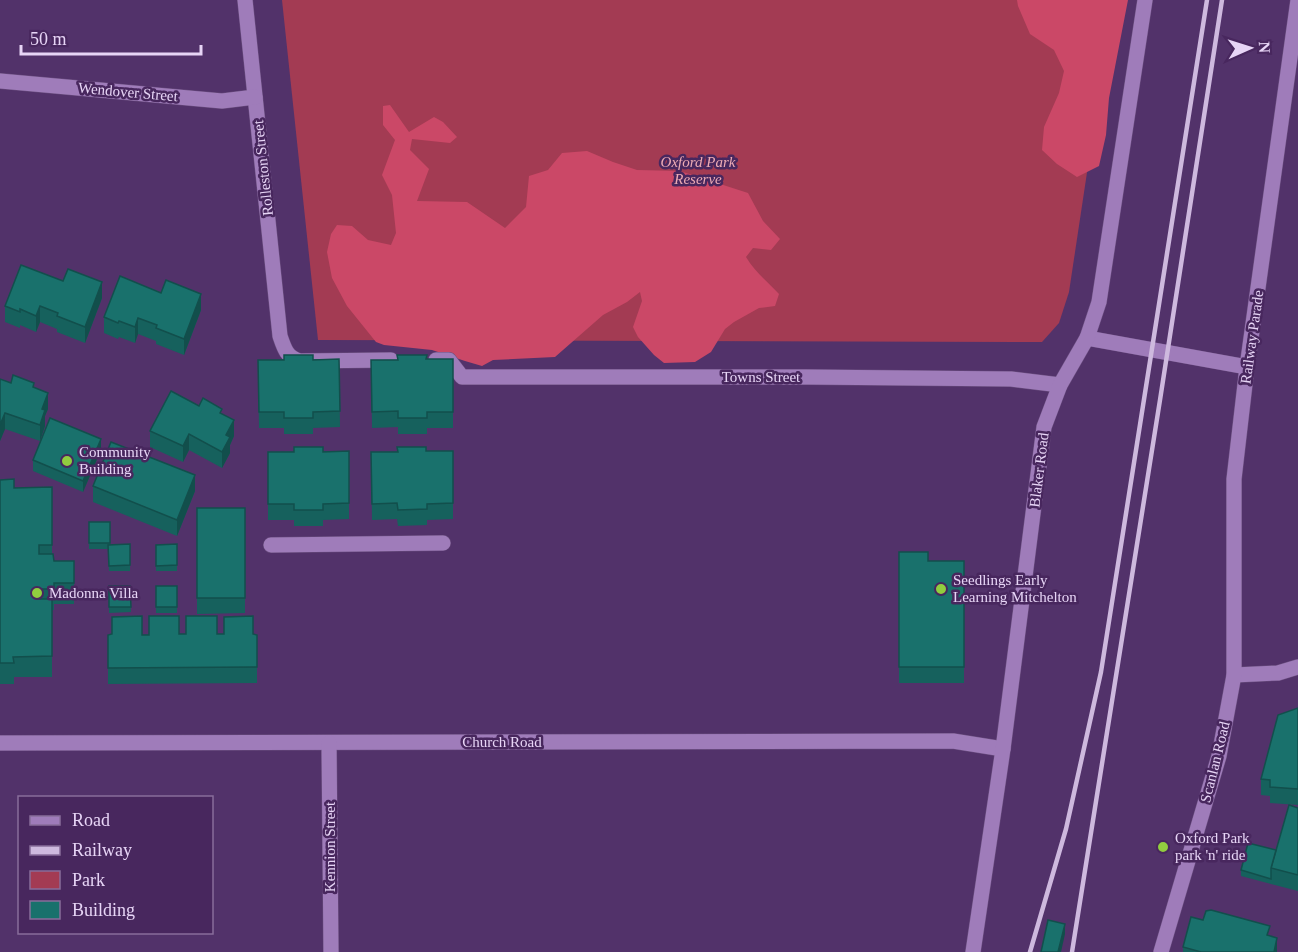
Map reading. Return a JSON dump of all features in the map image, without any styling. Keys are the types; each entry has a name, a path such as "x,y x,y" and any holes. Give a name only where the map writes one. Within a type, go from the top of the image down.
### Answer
{"street":[{"name":"Rolleston Street","path":"245,0 280,336 285,350 294,359 300,361 402,360"},
{"name":"Blaker Road","path":"973,952 1003,749 1044,427 1060,385 1087,339 1098,302 1145,0"},
{"name":"Railway Parade","path":"1234,675 1234,479 1247,368 1298,0"},
{"name":"Wendover Street","path":"0,81 222,101 255,97"},
{"path":"1087,339 1247,368"},
{"name":"Towns Street","path":"425,360 449,360 462,377 1011,379 1060,385"},
{"path":"271,545 443,543"},
{"path":"1234,675 1278,673 1298,667"},
{"name":"Scanlan Road","path":"1161,952 1219,756 1234,675"},
{"name":"Church Road","path":"0,743 952,741 1003,749"},
{"name":"Kennion Street","path":"329,742 331,952"}],"green space":[{"name":"Oxford Park Reserve","path":"282,0 1113,0 1069,292 1059,323 1042,342 318,340"}],"shaded area":[{"path":"1017,0 1128,0 1109,98 1106,135 1099,166 1077,177 1057,164 1042,150 1044,127 1059,93 1064,71 1054,50 1030,34"},
{"path":"390,105 409,132 434,117 443,122 457,137 450,143 412,139 410,150 429,169 417,201 467,202 505,228 526,207 529,176 548,170 562,153 587,151 637,170 680,171 748,193 763,221 780,239 771,250 753,248 746,257 779,294 775,306 759,308 734,322 725,329 711,352 695,362 664,363 638,337 633,327 642,301 640,292 603,315 555,357 493,360 482,366 432,350 384,345 376,342 347,306 332,278 327,252 331,234 337,225 352,226 368,240 391,245 396,233 392,195 382,175 395,140 383,125 383,106"}],"building":[{"path":"21,265 63,281 68,269 102,282 85,327 57,316 58,313 40,306 36,316 5,306"},
{"path":"120,276 161,293 166,280 201,294 184,339 138,318 135,327 104,317"},
{"path":"284,355 313,355 313,360 339,359 340,411 313,412 313,418 284,418 284,412 259,412 258,360 284,360"},
{"path":"397,355 427,355 426,359 453,359 453,412 427,412 427,418 398,418 398,411 372,412 371,360 398,360"},
{"path":"13,375 34,383 33,387 48,393 42,409 45,410 40,425 5,413 0,425 0,379 11,383"},
{"path":"171,391 199,406 203,398 222,409 220,413 234,420 226,435 230,437 222,452 189,434 183,446 150,431"},
{"name":"Community Building","path":"50,418 101,439 83,481 33,460"},
{"path":"111,442 195,475 177,520 93,486"},
{"path":"294,447 323,447 323,452 349,451 349,503 323,504 323,510 294,510 294,504 268,504 268,452 294,452"},
{"path":"397,447 426,447 426,451 453,451 453,503 427,504 427,509 398,510 397,503 372,504 371,452 398,452"},
{"name":"Madonna Villa","path":"14,479 14,488 52,487 52,545 39,545 39,554 53,554 54,561 74,561 74,583 54,583 54,589 39,589 39,599 52,599 52,656 13,657 14,663 0,663 0,480"},
{"path":"197,508 245,508 245,598 197,598"},
{"path":"89,522 110,522 110,543 89,543"},
{"path":"130,544 130,565 109,566 108,545"},
{"path":"177,544 177,565 156,566 156,545"},
{"path":"899,552 928,552 928,561 964,561 964,667 899,667"},
{"path":"109,586 130,586 131,607 109,607"},
{"path":"156,586 177,586 177,607 156,607"},
{"path":"142,616 142,635 149,635 149,616 179,616 179,634 186,634 186,616 217,616 217,634 224,634 224,617 253,616 253,634 257,635 257,667 108,668 108,635 112,634 112,617"},
{"path":"1298,708 1298,789 1270,787 1270,780 1261,779 1278,715"},
{"path":"1289,805 1298,808 1298,875 1271,868"},
{"path":"1248,843 1276,850 1271,868 1271,879 1241,870"},
{"path":"1211,910 1270,926 1267,935 1277,938 1274,952 1201,952 1183,947 1191,917 1203,920 1206,911"},
{"path":"1048,920 1065,924 1058,952 1041,952"}],"railway":[{"path":"1030,952 1066,829 1101,672 1207,0"},
{"path":"1072,952 1222,0"}],"place":[{"name":"Community Building","path":"67,461"},
{"name":"Seedlings Early Learning Mitchelton","path":"941,589"},
{"name":"Madonna Villa","path":"37,593"},
{"name":"Oxford Park park 'n' ride","path":"1163,847"}]}
